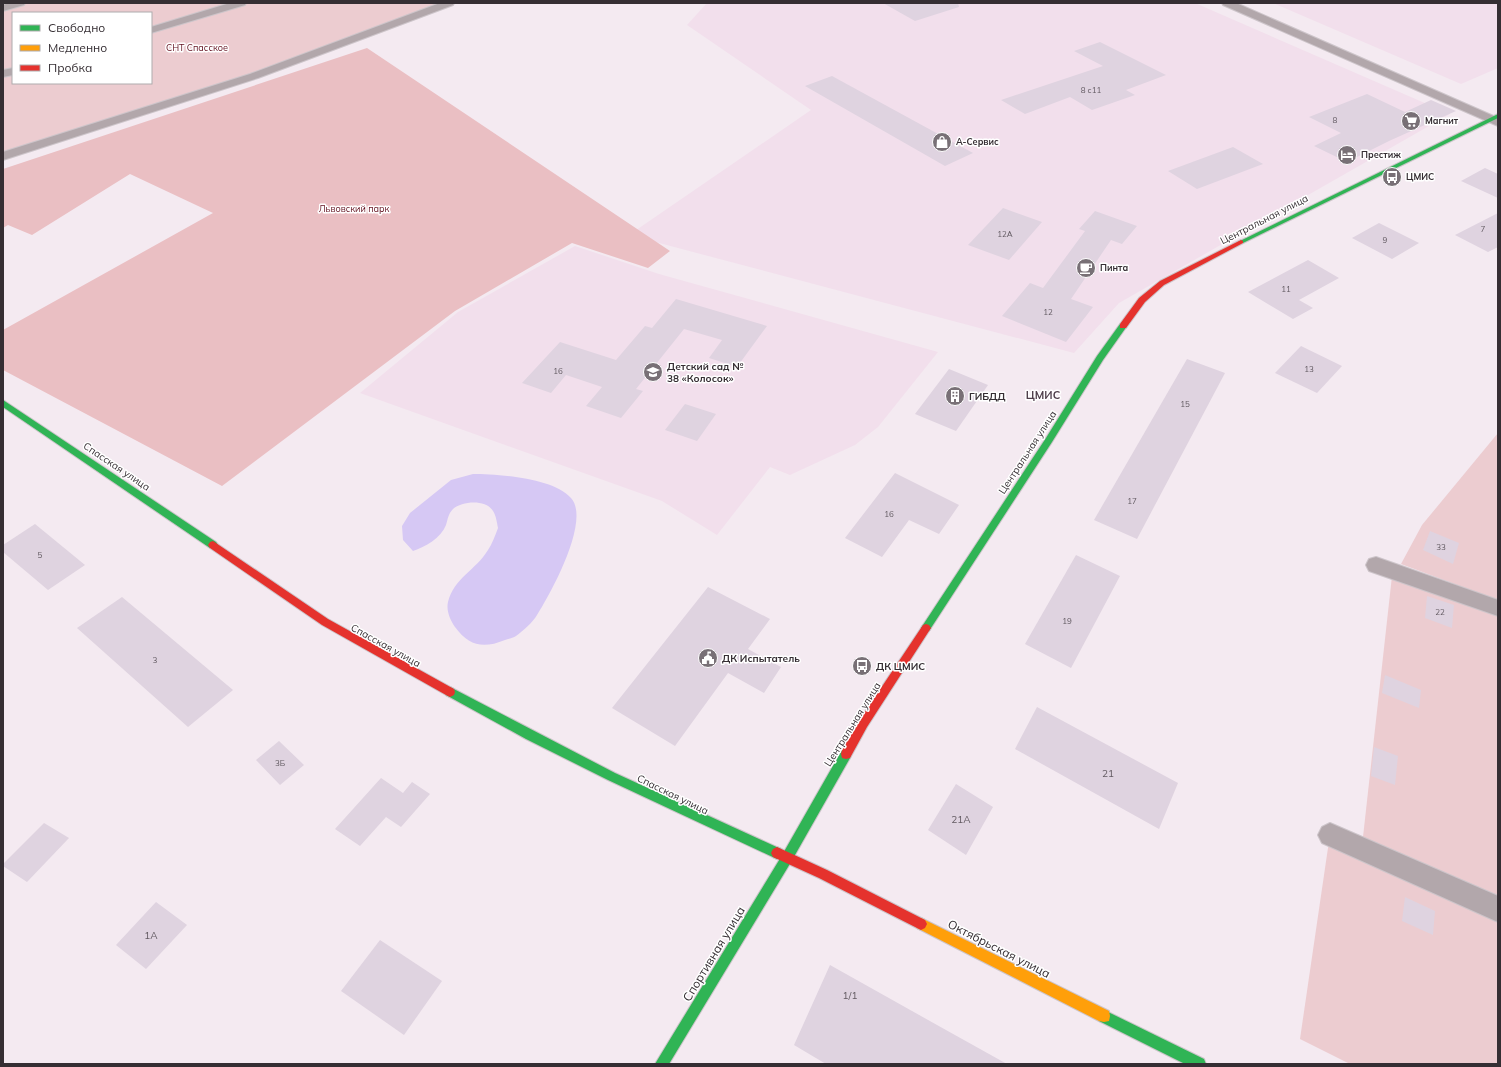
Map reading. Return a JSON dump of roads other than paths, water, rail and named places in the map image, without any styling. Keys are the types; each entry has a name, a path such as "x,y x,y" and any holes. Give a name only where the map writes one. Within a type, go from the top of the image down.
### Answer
{"street":[{"path":"3,7 20,3"},
{"path":"152,30 202,10 241,3"},
{"path":"3,156 254,76 450,3"},
{"path":"1227,3 1496,119"},
{"name":"Центральная улица","path":"787,858 863,724 1049,440 1100,358 1142,300 1162,284 1269,227 1496,119"},
{"name":"Спасская улица","path":"3,403 172,516 277,590 325,622 374,651 533,738 720,828 787,858"},
{"path":"1376,564 1498,608"},
{"path":"1330,835 1498,909"},
{"name":"Спортивная улица","path":"662,1064 787,858"},
{"name":"Октябрьская улица","path":"787,858 823,874 1199,1064"}],"place":[{"name":"Магнит","path":"1411,121"},
{"name":"A-Сервис","path":"942,142"},
{"name":"Престиж","path":"1347,155"},
{"name":"ЦМИС","path":"1392,177"},
{"name":"Пинта","path":"1086,268"},
{"name":"Детский сад № 38 «Колосок»","path":"653,372"},
{"name":"ГИБДД","path":"955,396"},
{"name":"ДК Испытатель","path":"708,658"},
{"name":"ДК ЦМИС","path":"862,666"}],"district":[{"name":"ЦМИС","path":"1043,395"}],"park label":[{"name":"СНТ Спасское","path":"197,48"},
{"name":"Львовский парк","path":"354,209"}]}
